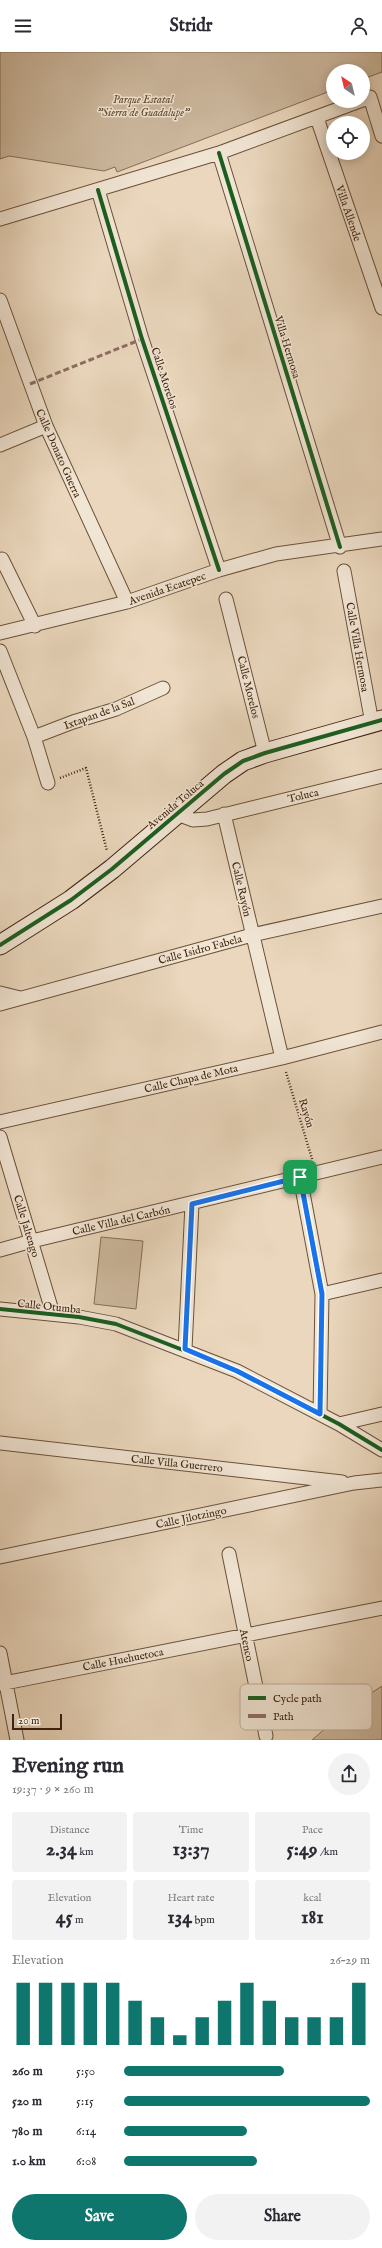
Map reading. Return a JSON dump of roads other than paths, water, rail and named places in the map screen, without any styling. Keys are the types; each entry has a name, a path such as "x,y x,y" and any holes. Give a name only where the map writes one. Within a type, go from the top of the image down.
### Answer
{"street":[{"path":"370,97 382,136"},
{"path":"0,219 219,153 342,108"},
{"name":"Villa Allende","path":"317,118 382,308"},
{"name":"Villa Hermosa","path":"219,153 340,546"},
{"name":"Calle Morelos","path":"98,190 142,339 219,570"},
{"name":"Calle Donato Guerra","path":"0,300 46,426 127,602"},
{"path":"0,445 46,426"},
{"name":"Avenida Ecatepec","path":"0,633 35,626 127,602 219,570 276,554 382,539"},
{"path":"2,559 35,626"},
{"name":"Calle Villa Hermosa","path":"344,571 377,721"},
{"name":"Calle Morelos","path":"226,598 265,753"},
{"path":"0,651 34,737 48,783"},
{"name":"Ixtapan de la Sal","path":"34,737 73,722 116,709 163,688"},
{"name":"Avenida Toluca","path":"0,944 71,900 112,869 230,770 243,761 265,753 377,721"},
{"name":"Toluca","path":"224,814 382,776"},
{"path":"177,814 193,820 224,814"},
{"name":"Calle Rayón","path":"224,814 282,1058"},
{"name":"Calle Isidro Fabela","path":"0,1004 252,935 382,906"},
{"name":"Calle Isidro Fabela","path":"0,993 20,998"},
{"name":"Calle Chapa de Mota","path":"0,1122 282,1058 382,1032"},
{"name":"Calle Jaltengo","path":"0,1137 53,1314"},
{"name":"Calle Villa del Carbón","path":"0,1250 382,1157"},
{"path":"300,1177 322,1294 320,1414"},
{"path":"185,1349 192,1204"},
{"path":"322,1294 382,1280"},
{"name":"Calle Otumba","path":"0,1309 53,1314 116,1324 185,1349 237,1371 340,1424 381,1451"},
{"path":"340,1424 382,1414"},
{"name":"Calle Villa Guerrero","path":"0,1443 354,1483"},
{"name":"Calle Jilotzingo","path":"0,1557 354,1483 381,1479"},
{"name":"Atenco","path":"229,1554 255,1684"},
{"name":"Calle Huehuetoca","path":"3,1683 382,1608"},
{"path":"0,1653 3,1683 17,1740"},
{"name":"Atenco","path":"265,1730 266,1736"}],"park label":[{"name":"Parque Estatal \"Sierra de Guadalupe\"","path":"143,105"}]}
